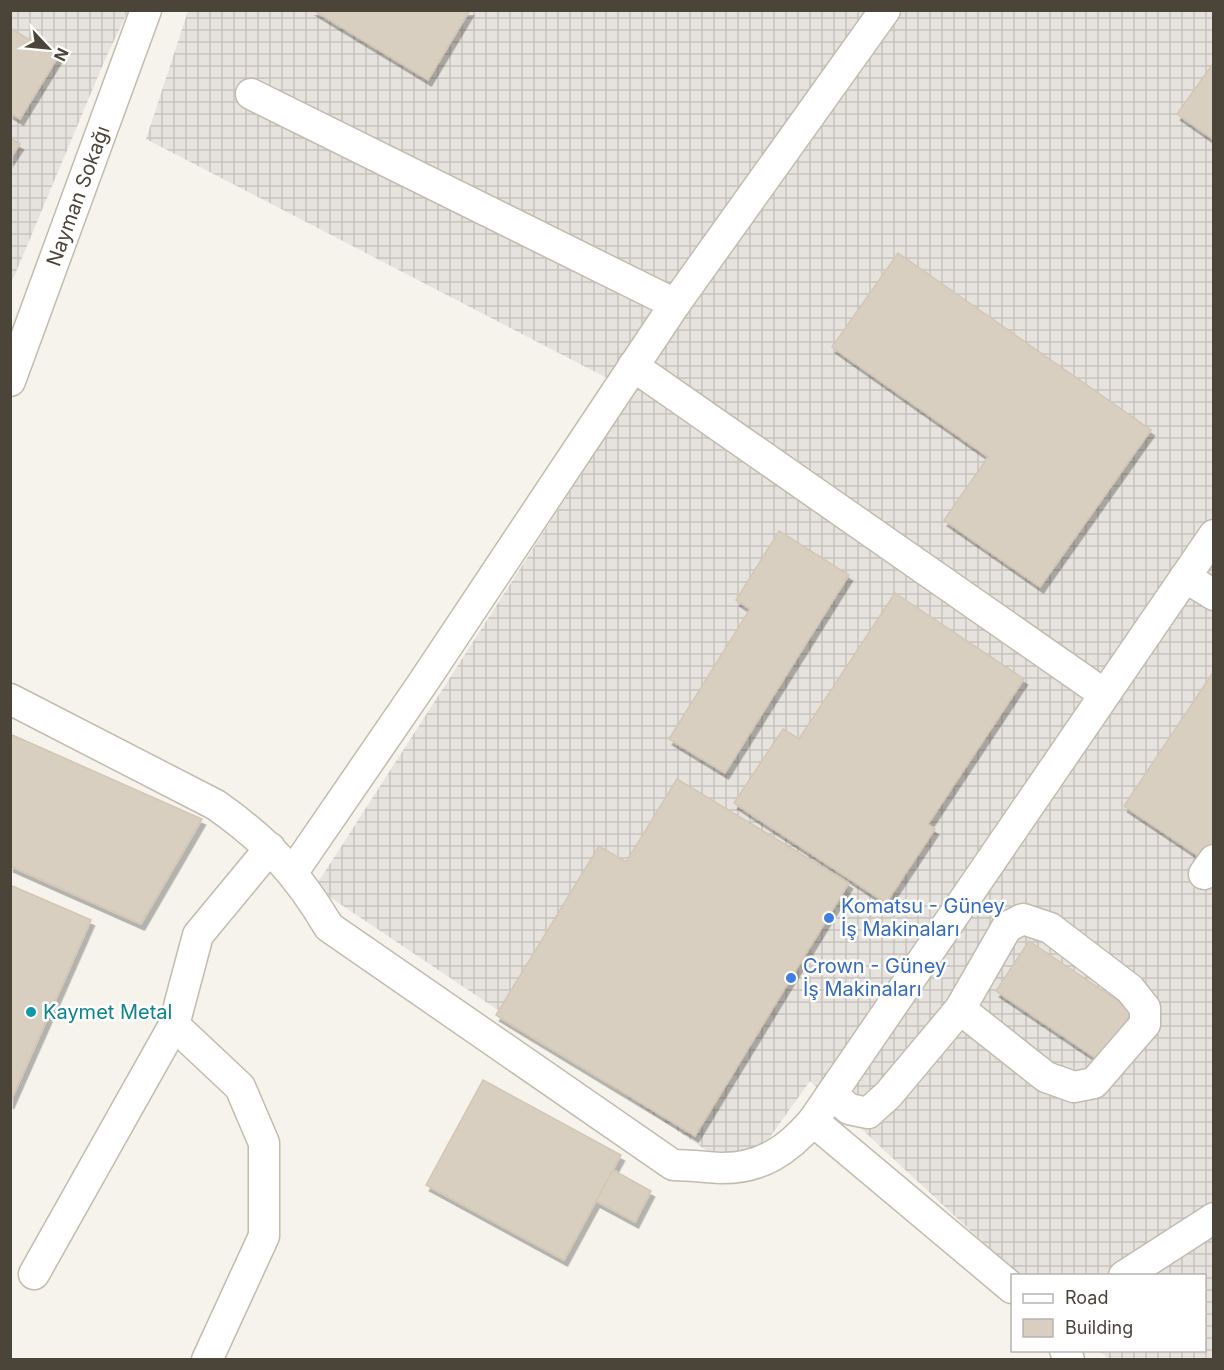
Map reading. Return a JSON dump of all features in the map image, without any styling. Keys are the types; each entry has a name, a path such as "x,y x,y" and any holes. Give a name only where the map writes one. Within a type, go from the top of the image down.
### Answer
{"street":[{"name":"Nayman Sokağı","path":"10,381 146,10"},
{"path":"293,872 422,684 675,304 885,10"},
{"path":"251,94 675,304"},
{"path":"633,366 1104,694"},
{"path":"10,699 216,805 244,825 293,872 329,927 673,1165 741,1167 780,1153 796,1141 813,1121 1214,535"},
{"path":"1185,577 1214,595"},
{"path":"34,1274 174,1025 198,935 270,848"},
{"path":"832,1094 849,1109 868,1113 888,1095 960,1009 1007,927 1023,919 1050,928 1130,989 1145,1008 1145,1024 1094,1083 1074,1087 1046,1077 960,1009"},
{"path":"174,1025 240,1087 264,1143 264,1236 207,1359"},
{"path":"813,1121 1011,1287"},
{"path":"1126,1274 1214,1218"}],"shaded area":[{"path":"11,11 128,11 104,62 11,284"},
{"path":"188,11 1213,11 1213,1359 1109,1359 1100,1352 1206,1352 1206,1274 1017,1274 810,1081 743,1175 315,887 634,392 146,139"}],"building":[{"path":"313,10 470,10 428,80"},
{"path":"10,28 58,57 20,119 10,113"},
{"path":"1214,62 1214,140 1177,114"},
{"path":"10,138 20,144 10,159"},
{"path":"898,253 1151,430 1040,587 944,520 988,457 832,347"},
{"path":"779,531 849,575 725,773 669,739 750,609 736,600"},
{"path":"895,593 1024,679 928,824 935,829 886,903 734,803 783,729 799,739"},
{"path":"1214,671 1214,849 1206,861 1124,806"},
{"path":"10,734 202,819 141,924 10,866"},
{"path":"677,779 849,883 695,1136 496,1015 599,846 626,862"},
{"name":"Kaymet Metal","path":"10,885 91,920 10,1103"},
{"path":"1029,941 1133,1011 1100,1061 996,991"},
{"path":"483,1080 621,1155 564,1260 426,1185"},
{"path":"613,1170 651,1191 635,1222 596,1201"}],"place":[{"name":"Komatsu - Güney İş Makinaları","path":"829,918"},
{"name":"Crown - Güney İş Makinaları","path":"791,978"},
{"name":"Kaymet Metal","path":"31,1012"}]}
